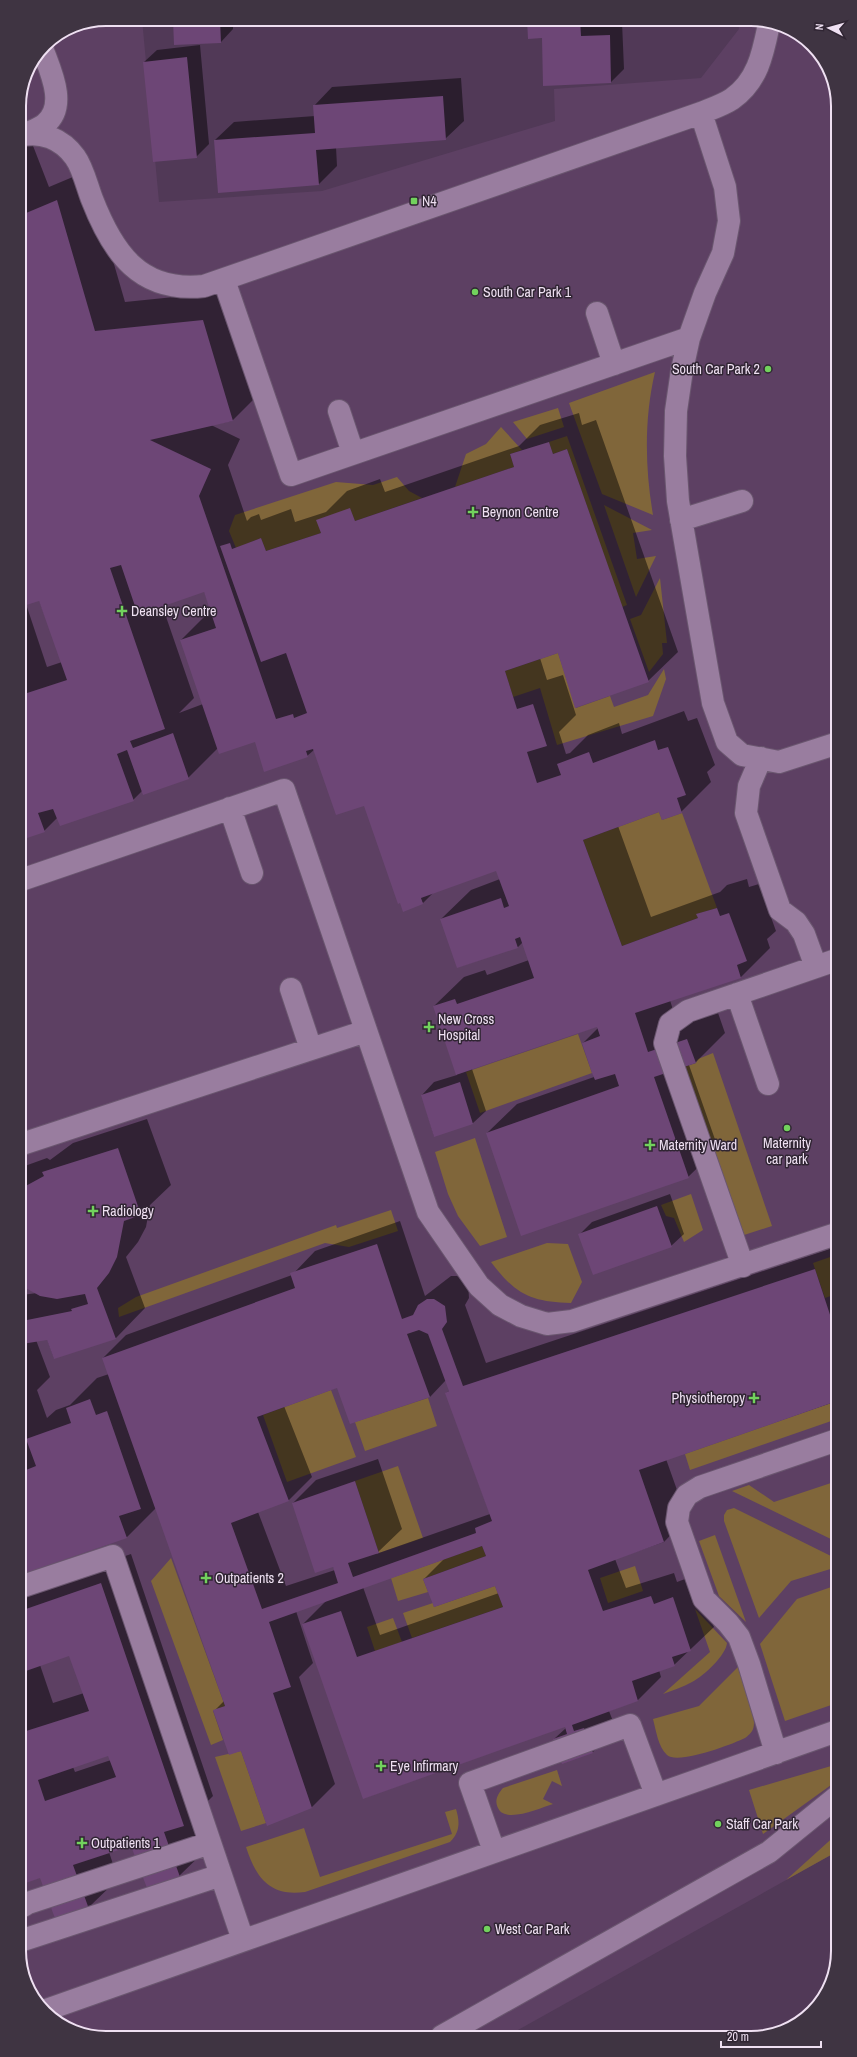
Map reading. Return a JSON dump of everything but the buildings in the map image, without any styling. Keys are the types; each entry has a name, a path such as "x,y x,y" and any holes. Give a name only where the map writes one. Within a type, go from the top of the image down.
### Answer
{"lane":[{"path":"26,135 46,134 64,145 76,158 100,218 120,255 136,270 161,283 184,288 204,286 701,113 732,99 749,84 762,58 768,28"},
{"path":"26,133 46,124 56,109 55,87 44,55"},
{"path":"701,113 725,187 729,221 723,253 705,293 689,338 682,370 676,418 675,456 681,520 713,703 727,742 742,755 779,762 831,745"},
{"path":"224,280 291,475 689,338"},
{"path":"597,312 614,364"},
{"path":"339,412 353,453"},
{"path":"681,520 742,501"},
{"path":"743,1266 665,1043 670,1024 688,1011 826,964 796,922 780,910 746,813 749,786 761,758"},
{"path":"26,878 284,790 428,1212 479,1286 500,1305 521,1316 547,1324 572,1321 743,1266 831,1236"},
{"path":"230,808 252,873"},
{"path":"291,989 311,1049"},
{"path":"737,994 768,1084"},
{"path":"26,1143 366,1030"},
{"path":"776,1753 739,1638 728,1623 704,1599 677,1522 679,1508 688,1495 700,1487 831,1442"},
{"path":"26,1585 113,1556 243,1940"},
{"path":"494,1851 470,1783 630,1725 656,1795"},
{"path":"51,2008 831,1733"},
{"path":"451,2031 769,1852 831,1802"},
{"path":"26,1904 210,1843"},
{"path":"26,1939 220,1875"}],"shaded area":[{"name":"New Cross Hospital","path":"101,26 143,26 159,202 322,191 555,121 554,89 701,78 739,29 739,26 756,26 776,30 786,34 800,43 814,57 823,71 827,81 831,106 831,1855 516,2031 101,2031 76,2025 57,2014 43,2000 34,1986 30,1976 26,1950 26,101 30,81 37,66 46,53 53,46 76,32"},
{"path":"655,372 651,390 647,426 648,479 653,515 602,494 569,403"},
{"path":"558,408 564,427 527,439 513,422"},
{"path":"501,427 522,450 510,454 514,467 455,487 466,454 486,444"},
{"path":"567,436 627,605 622,607 567,449 553,454 549,442"},
{"path":"397,477 409,491 422,498 355,521 350,509 317,520 321,533 266,551 261,538 236,548 229,531 235,515 336,482 373,485"},
{"path":"604,505 652,530 633,533 637,559 656,556 636,597"},
{"path":"660,578 667,643 662,643 663,654 649,672 630,619 641,615"},
{"path":"558,653 576,708 610,696 614,707 648,695 664,669 666,679 653,716 557,745 540,688 513,697 505,671"},
{"path":"659,812 662,820 682,813 717,908 697,914 698,918 622,946 583,840"},
{"path":"578,1034 592,1073 480,1113 466,1072"},
{"path":"713,1053 772,1226 744,1235 684,1067 696,1063 698,1059"},
{"path":"475,1138 507,1237 480,1246 458,1216 448,1194 435,1152"},
{"path":"691,1194 703,1230 684,1242 674,1218 666,1216 661,1205"},
{"path":"391,1210 398,1231 349,1247 325,1243 119,1317 118,1308 136,1297 336,1225 337,1228"},
{"path":"547,1243 568,1244 582,1282 571,1303 545,1301 525,1294 508,1282 491,1262"},
{"path":"831,1257 831,1296 825,1298 813,1263"},
{"path":"331,1390 356,1457 287,1482 263,1415"},
{"path":"428,1398 437,1426 365,1451 355,1422"},
{"path":"831,1403 831,1421 690,1470 685,1454"},
{"path":"398,1466 423,1538 379,1553 355,1481"},
{"path":"831,1483 831,1539 732,1491 749,1485 774,1502"},
{"path":"734,1508 831,1556 831,1569 791,1581 759,1618 724,1521 724,1515 727,1510"},
{"path":"715,1535 746,1622 719,1596 699,1541"},
{"path":"482,1546 486,1556 423,1579 428,1592 398,1601 391,1578"},
{"path":"171,1558 225,1706 213,1711 223,1740 211,1745 151,1581"},
{"path":"635,1566 643,1591 608,1603 600,1578"},
{"path":"495,1586 503,1607 412,1638 403,1613 433,1603 434,1607"},
{"path":"831,1587 831,1705 785,1721 760,1644 797,1599"},
{"path":"695,1609 727,1643 726,1648 714,1665 697,1679 689,1684 663,1694 710,1652"},
{"path":"393,1618 402,1642 375,1651 367,1627"},
{"path":"738,1667 752,1708 754,1723 751,1733 739,1741 693,1756 673,1757 667,1755 659,1743 653,1719 699,1706"},
{"path":"241,1751 266,1823 241,1831 215,1757"},
{"path":"831,1766 831,1785 763,1834 749,1790"},
{"path":"557,1770 562,1786 552,1781 543,1799 553,1804 523,1814 515,1815 502,1813 498,1808 496,1802 497,1797 503,1788"},
{"path":"456,1809 458,1827 456,1834 450,1842 305,1892 293,1893 282,1891 266,1883 255,1868 246,1847 304,1828 320,1877 452,1834 445,1812"},
{"path":"831,1839 831,1855 786,1880"}],"place":[{"name":"N4","path":"414,201"},
{"name":"South Car Park 1","path":"475,292"},
{"name":"South Car Park 2","path":"768,369"},
{"name":"Beynon Centre","path":"473,512"},
{"name":"Deansley Centre","path":"122,611"},
{"name":"New Cross Hospital","path":"429,1027"},
{"name":"Maternity car park","path":"787,1128"},
{"name":"Maternity Ward","path":"650,1145"},
{"name":"Radiology","path":"93,1211"},
{"name":"Physiotheropy","path":"754,1398"},
{"name":"Outpatients 2","path":"206,1578"},
{"name":"Eye Infirmary","path":"381,1766"},
{"name":"Staff Car Park","path":"718,1824"},
{"name":"Outpatients 1","path":"82,1843"},
{"name":"West Car Park","path":"487,1929"}]}
